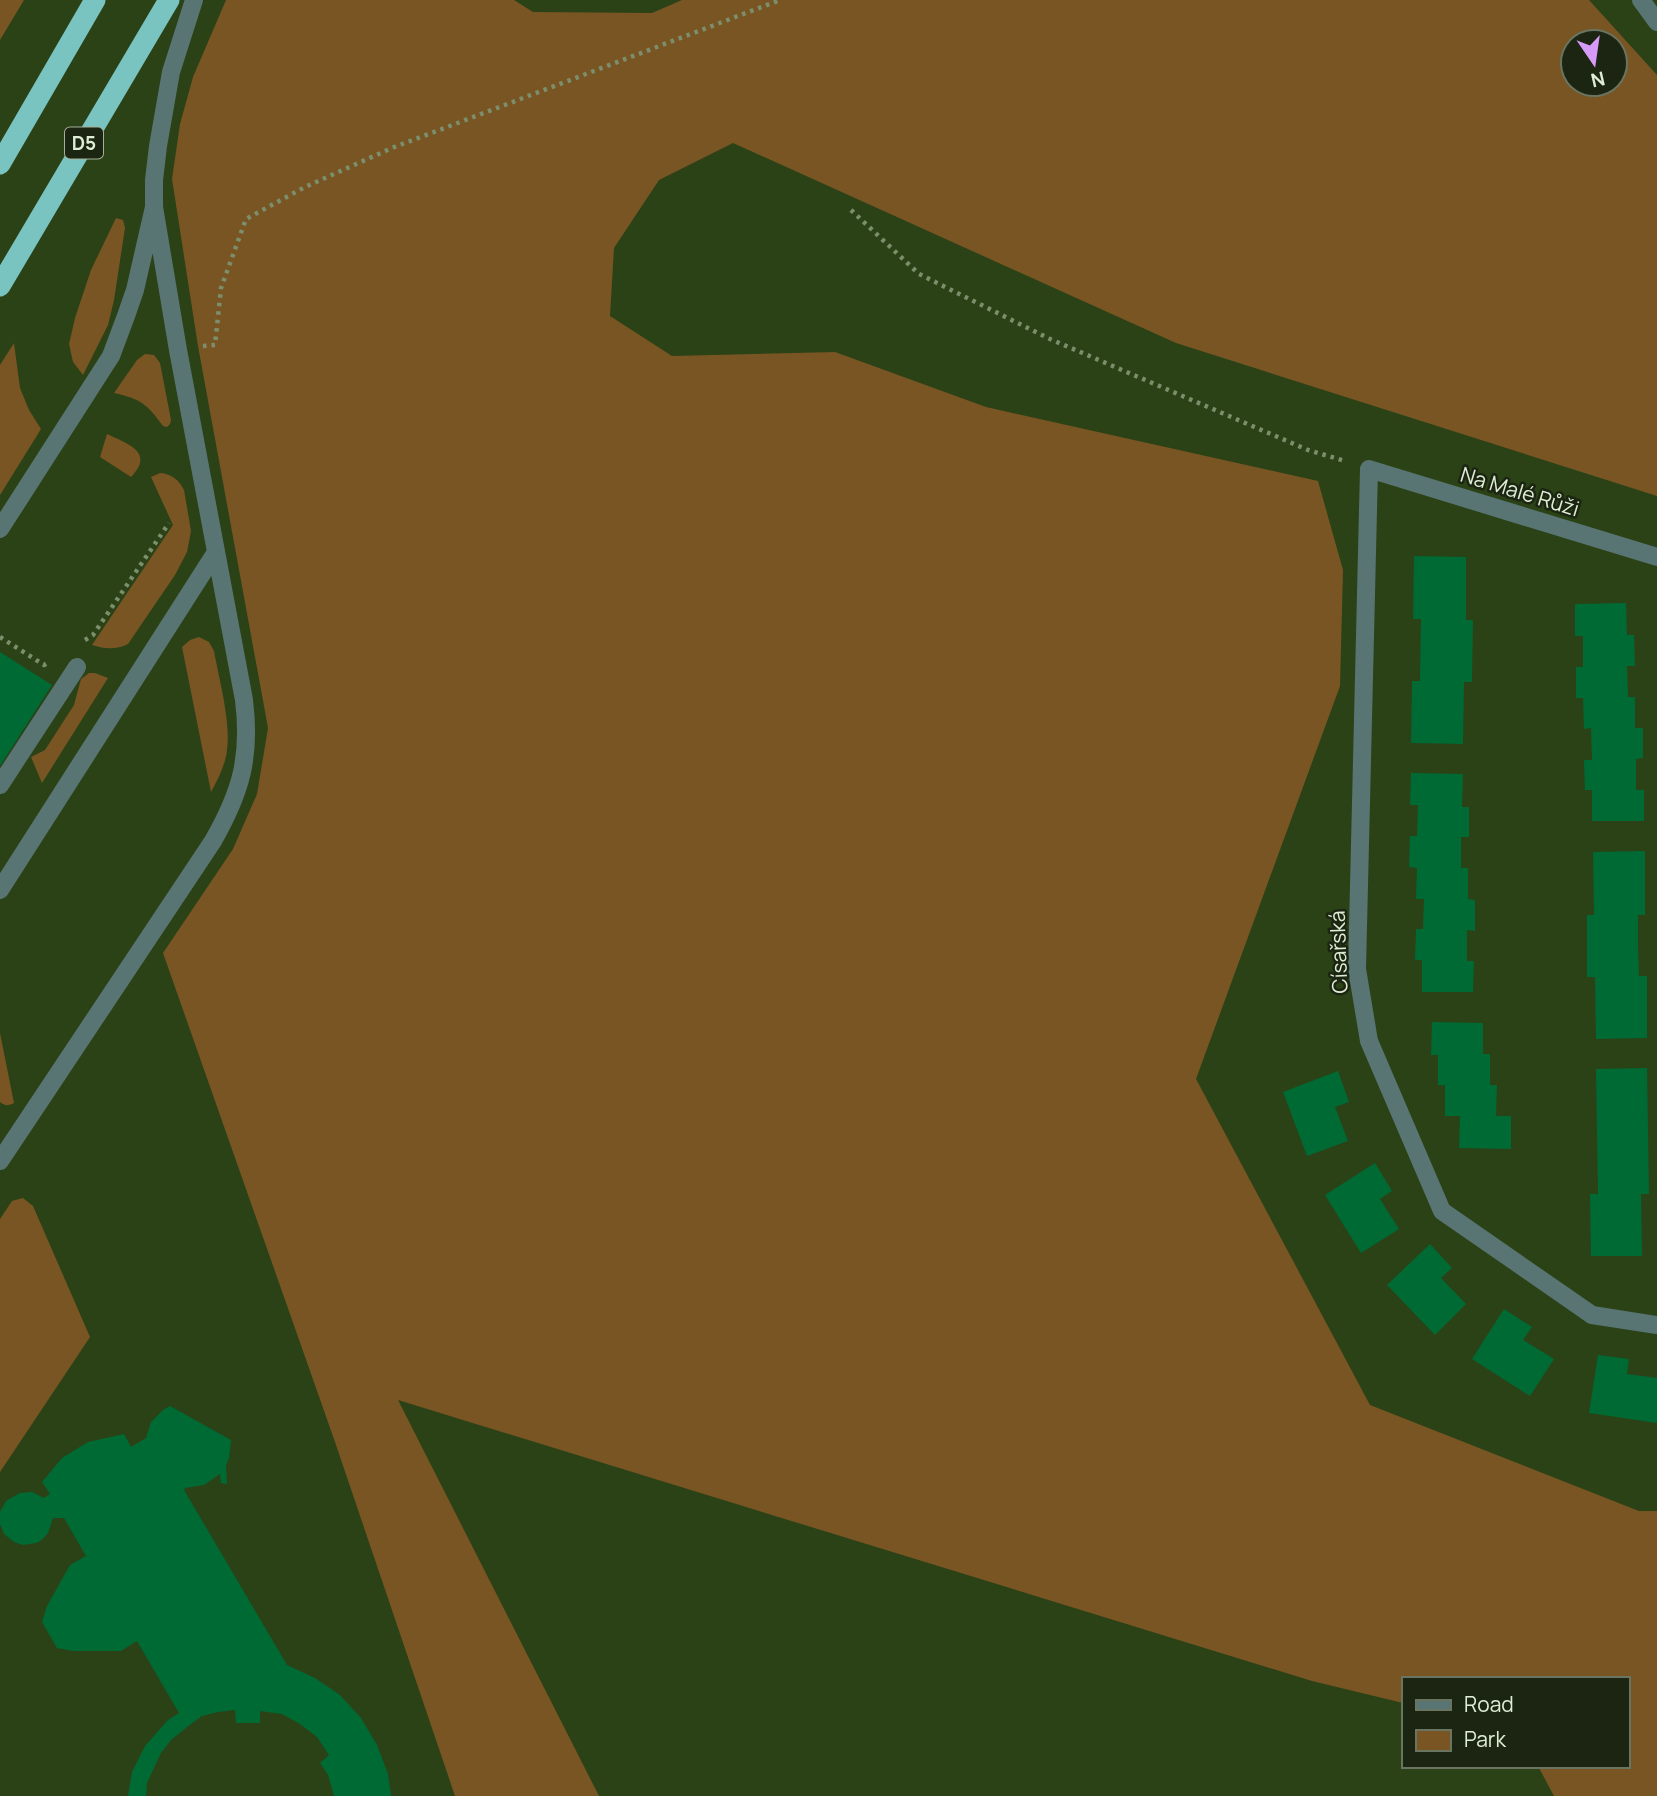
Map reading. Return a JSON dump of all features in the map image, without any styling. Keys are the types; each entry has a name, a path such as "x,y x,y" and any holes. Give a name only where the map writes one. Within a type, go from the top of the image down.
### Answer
{"highway":[{"path":"3,158 94,0"},
{"name":"D5","path":"0,286 169,0"}],"street":[{"path":"0,1161 213,841 227,817 244,767 247,721 154,207 154,180 163,108 171,72 194,0"},
{"path":"1641,0 1657,22"},
{"path":"0,529 111,356 135,290 154,207"},
{"name":"Na Malé Růži","path":"1369,469 1657,557"},
{"name":"Císařská","path":"1369,469 1357,969 1369,1041 1442,1211 1592,1315 1657,1325"},
{"path":"0,890 216,552"},
{"path":"0,785 77,667"}],"path":[{"path":"178,350 215,345 221,288 246,219 305,187 392,148 780,0"},
{"path":"851,210 919,274 931,280 1050,339 1308,450 1369,469"},
{"path":"85,640 93,635 169,523"},
{"path":"0,637 44,665 54,659"}],"green space":[{"path":"0,0 24,0 0,40"},
{"path":"226,0 514,0 533,12 652,13 682,0 1589,0 1614,28 1559,28 1559,98 1629,98 1629,44 1657,75 1657,496 1176,343 733,143 659,180 614,248 610,316 672,356 835,352 986,407 1318,481 1343,570 1340,686 1196,1079 1370,1405 1639,1511 1657,1511 1657,1796 1554,1796 1539,1768 1629,1768 1629,1677 1402,1677 1402,1703 1312,1681 398,1400 599,1796 455,1796 335,1442 163,953 233,849 257,794 268,728 198,346 172,179 180,124 193,77"},
{"path":"116,218 123,220 125,228 114,300 108,325 83,375 73,362 69,344 91,270"},
{"path":"14,343 20,388 41,429 0,495 0,365"},
{"path":"145,354 154,355 160,363 171,420 167,427 143,404 114,393 137,360"},
{"path":"107,434 130,445 139,455 138,468 131,477 100,457"},
{"path":"160,473 175,478 184,490 191,531 187,552 175,575 128,644 110,648 92,645 173,525 151,477"},
{"path":"199,637 209,642 214,651 224,700 228,739 225,761 211,792 182,647"},
{"path":"89,673 108,678 42,783 31,757 45,750 74,705 81,679"},
{"path":"0,1033 14,1103 8,1105 0,1102"},
{"path":"23,1198 33,1206 90,1337 0,1472 0,1219 12,1201"}],"building":[{"path":"1414,556 1466,557 1466,620 1473,620 1472,682 1464,682 1463,744 1411,743 1412,681 1420,681 1421,619 1413,619"},
{"path":"1626,603 1627,635 1634,635 1635,666 1627,666 1628,697 1635,697 1635,728 1643,728 1643,758 1636,759 1636,790 1644,790 1644,821 1592,821 1592,790 1585,790 1584,760 1592,760 1591,728 1584,729 1583,698 1576,698 1576,667 1583,667 1583,636 1575,636 1575,604"},
{"path":"0,652 52,685 0,766"},
{"path":"1411,773 1463,774 1462,807 1469,807 1469,837 1461,837 1461,868 1468,868 1468,899 1475,900 1475,931 1467,930 1467,961 1474,961 1473,992 1422,992 1422,960 1415,960 1416,929 1423,929 1424,899 1416,899 1417,868 1409,867 1410,836 1417,836 1418,805 1410,805"},
{"path":"1645,851 1645,915 1638,915 1638,945 1639,976 1647,976 1647,1038 1596,1039 1595,977 1587,977 1587,915 1594,915 1593,852"},
{"path":"1432,1022 1483,1023 1483,1054 1490,1054 1490,1085 1497,1085 1496,1116 1511,1116 1511,1149 1459,1148 1460,1116 1445,1116 1445,1085 1438,1085 1438,1055 1431,1055"},
{"path":"1647,1068 1649,1194 1641,1194 1642,1256 1591,1256 1590,1194 1598,1194 1596,1069"},
{"path":"1338,1071 1349,1102 1335,1107 1348,1141 1307,1156 1283,1092"},
{"path":"1375,1163 1392,1191 1380,1199 1399,1229 1361,1253 1325,1195"},
{"path":"1430,1244 1452,1268 1441,1278 1466,1304 1435,1335 1387,1285"},
{"path":"1504,1309 1532,1327 1523,1340 1554,1359 1530,1396 1472,1359"},
{"path":"1598,1355 1629,1359 1627,1374 1657,1378 1657,1423 1589,1413"},
{"path":"170,1406 231,1440 226,1465 227,1484 221,1483 220,1474 204,1485 184,1490 287,1665 315,1678 340,1695 361,1718 377,1745 388,1774 391,1796 334,1796 328,1775 320,1763 329,1755 317,1737 282,1714 260,1711 260,1723 236,1723 235,1710 202,1716 187,1727 171,1740 161,1753 147,1783 146,1796 128,1796 132,1772 145,1746 168,1720 179,1713 137,1641 121,1651 73,1651 57,1648 42,1622 47,1606 70,1565 86,1556 64,1518 53,1518 48,1533 42,1540 23,1545 4,1534 0,1524 0,1512 6,1501 20,1493 32,1492 44,1498 50,1494 42,1482 62,1458 88,1442 124,1434 131,1447 146,1438 151,1422"}]}
